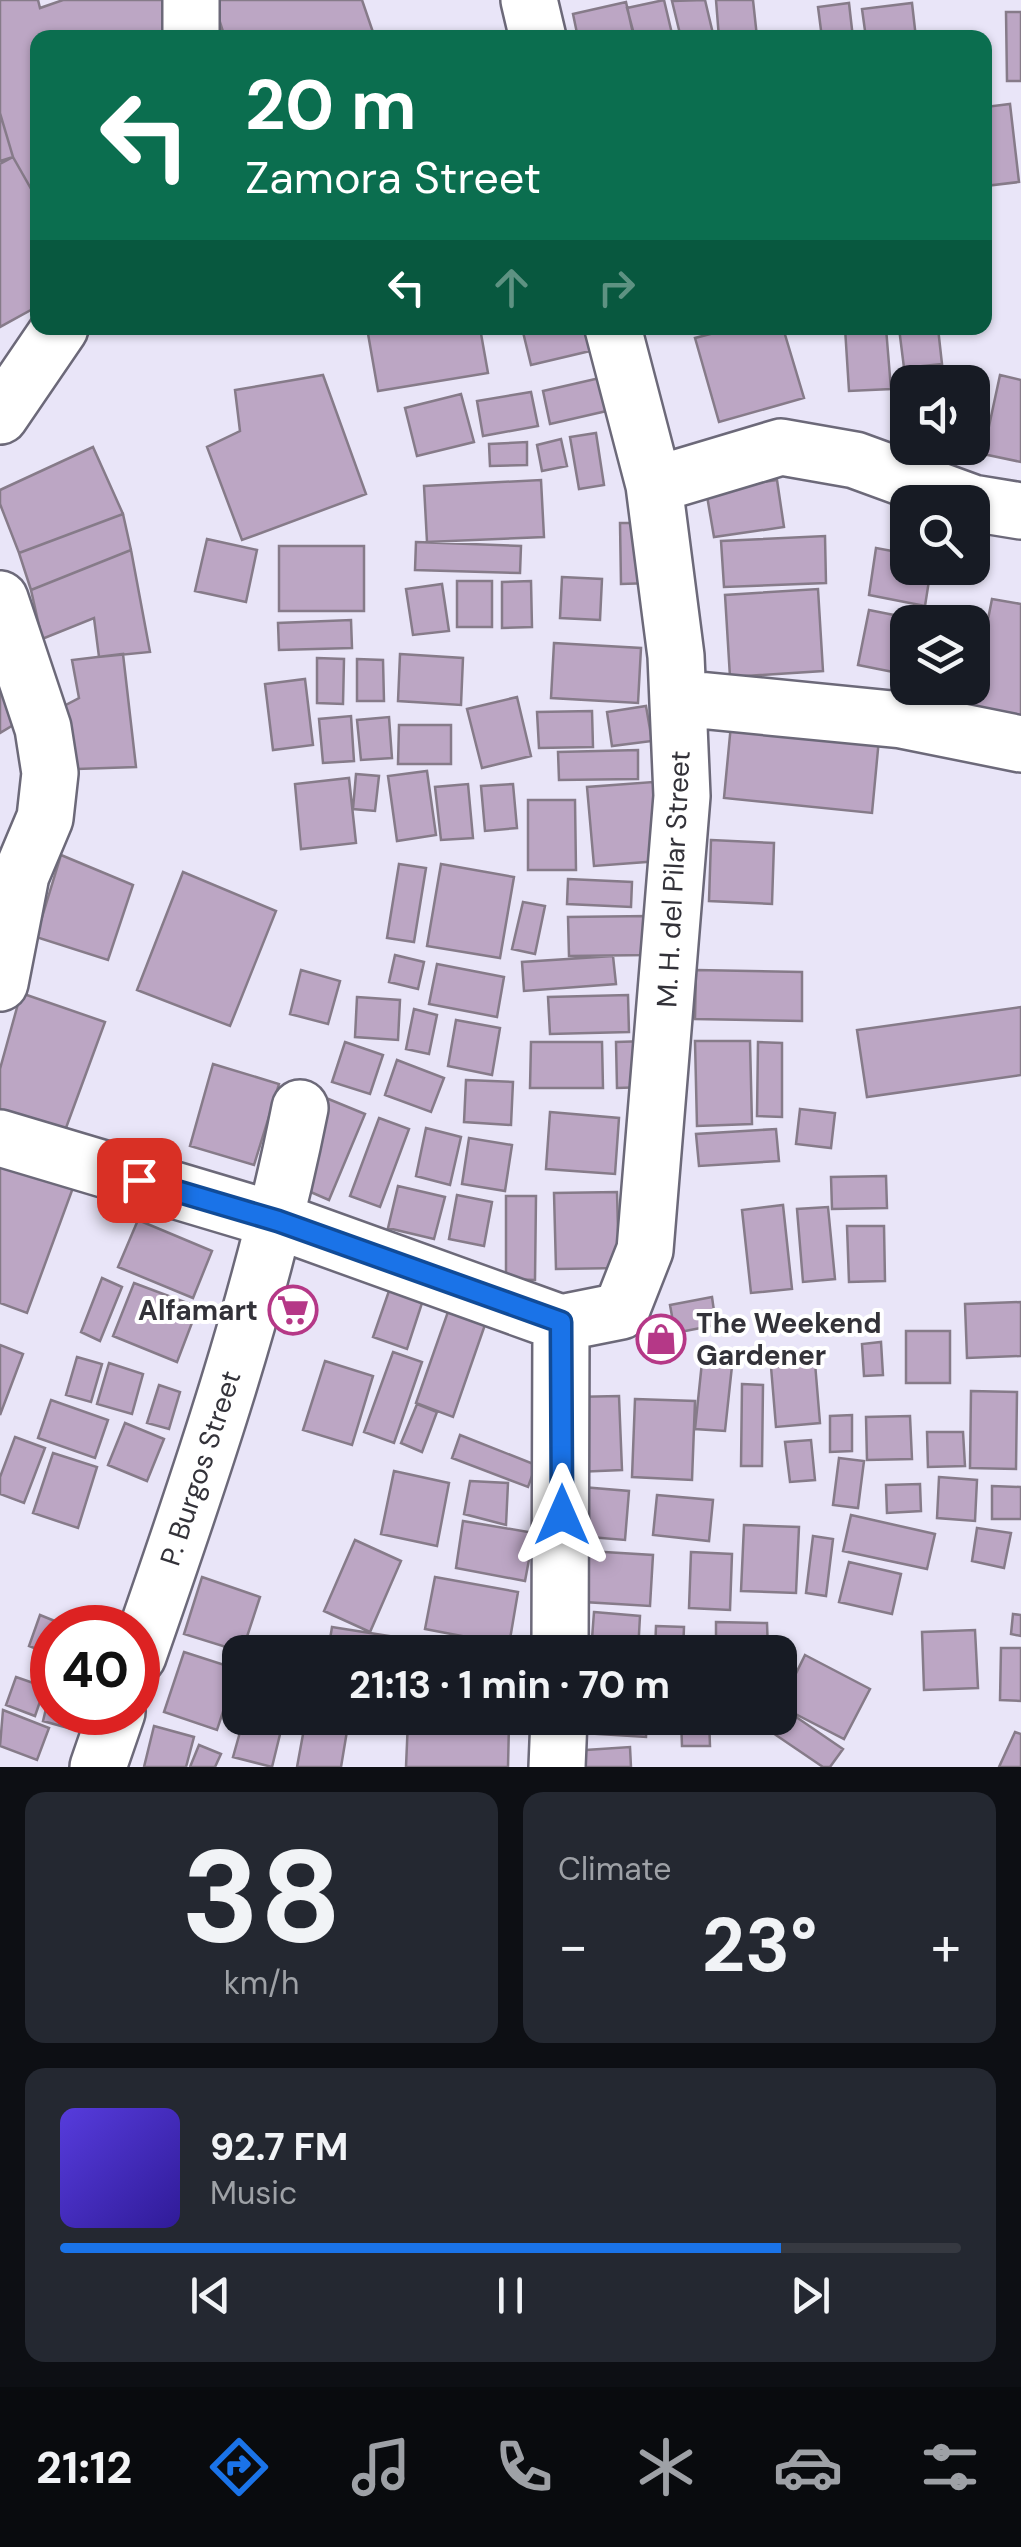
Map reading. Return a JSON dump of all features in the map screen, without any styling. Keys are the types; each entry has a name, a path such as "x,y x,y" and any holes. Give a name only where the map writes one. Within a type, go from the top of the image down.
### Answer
{"street":[{"path":"191,0 191,30"},
{"path":"528,0 536,30"},
{"path":"0,416 55,335"},
{"name":"M. H. del Pilar Street","path":"561,1322 622,1312 645,1250 663,1068 682,796 678,698 654,485 615,335"},
{"path":"654,485 782,448 855,460 922,485"},
{"path":"990,506 1021,511"},
{"path":"0,599 43,728 50,773 44,818 20,875 0,983"},
{"path":"678,698 883,718 1021,744"},
{"name":"P. Burgos Street","path":"154,1605 278,1221 300,1108"},
{"path":"0,1138 278,1221 561,1322 560,1635"},
{"path":"98,1767 110,1735"},
{"path":"558,1735 558,1767"}],"building":[{"path":"0,0 38,0 40,8 63,0 163,0 165,30 30,30 30,187 13,157 0,113"},
{"path":"213,0 362,0 372,30 222,30"},
{"path":"664,0 671,30 633,30 627,8"},
{"path":"705,0 712,30 679,30 672,1"},
{"path":"716,0 753,0 756,30 718,30"},
{"path":"626,2 632,30 576,30 573,14"},
{"path":"849,3 852,30 821,30 818,7"},
{"path":"912,3 915,30 865,30 862,9"},
{"path":"1006,12 1021,12 1021,81 1007,81"},
{"path":"1010,104 1019,182 992,185 992,106"},
{"path":"0,113 13,157 0,161"},
{"path":"13,157 30,187 30,310 0,327 0,164"},
{"path":"368,335 481,335 488,373 378,391"},
{"path":"524,335 586,335 590,351 531,365"},
{"path":"785,335 804,398 719,422 695,338"},
{"path":"845,335 887,335 890,389 849,391"},
{"path":"900,335 939,335 942,364 904,365"},
{"path":"323,375 366,494 242,540 207,447 240,431 235,390"},
{"path":"1000,375 1021,380 1021,462 990,455 990,421"},
{"path":"604,377 611,410 550,424 543,391"},
{"path":"531,392 538,426 483,436 477,401"},
{"path":"461,394 474,442 417,456 405,408"},
{"path":"596,433 604,485 579,489 570,437"},
{"path":"561,439 567,466 542,471 537,445"},
{"path":"527,442 527,465 490,466 489,444"},
{"path":"93,447 123,514 19,553 0,504 0,490"},
{"path":"541,480 544,537 427,542 424,486"},
{"path":"777,480 784,527 714,537 706,490"},
{"path":"123,514 131,550 31,590 19,553"},
{"path":"620,523 652,523 652,583 621,584"},
{"path":"825,536 826,583 724,587 721,541"},
{"path":"207,539 257,550 246,602 195,591"},
{"path":"416,542 521,546 520,573 415,570"},
{"path":"279,546 364,546 364,611 279,611"},
{"path":"876,548 890,551 890,585 928,585 925,605 869,595"},
{"path":"131,550 150,652 99,657 94,618 42,639 31,590"},
{"path":"562,577 602,579 600,620 560,618"},
{"path":"457,581 492,581 492,627 457,627"},
{"path":"531,581 532,627 502,628 502,582"},
{"path":"442,584 449,631 413,635 406,589"},
{"path":"818,589 823,671 730,677 725,595"},
{"path":"992,599 1021,604 1021,732 968,721 971,705 990,705"},
{"path":"869,610 890,614 890,671 858,665"},
{"path":"351,620 352,648 279,650 278,623"},
{"path":"554,643 641,648 638,703 551,698"},
{"path":"123,654 136,767 77,769 64,706 79,698 72,660"},
{"path":"400,654 463,658 461,705 398,701"},
{"path":"317,658 344,659 343,704 317,703"},
{"path":"357,659 383,660 384,701 357,701"},
{"path":"305,679 313,745 273,750 265,684"},
{"path":"0,688 15,724 0,733"},
{"path":"517,697 531,756 482,768 467,709"},
{"path":"646,706 652,741 612,746 607,712"},
{"path":"592,711 593,747 539,748 537,712"},
{"path":"732,714 880,728 872,813 724,798"},
{"path":"351,716 354,761 323,763 319,719"},
{"path":"389,717 392,758 361,760 357,720"},
{"path":"399,725 451,725 451,764 398,764"},
{"path":"638,750 638,779 559,780 558,752"},
{"path":"427,771 436,835 397,841 388,776"},
{"path":"356,774 379,776 375,811 353,809"},
{"path":"349,778 356,843 301,849 295,784"},
{"path":"653,782 659,861 594,866 587,787"},
{"path":"468,784 473,838 441,840 435,787"},
{"path":"513,784 517,828 485,831 481,786"},
{"path":"528,800 575,800 576,870 528,870"},
{"path":"711,840 774,843 772,904 709,901"},
{"path":"61,855 133,885 108,960 36,937"},
{"path":"399,864 426,868 414,942 387,938"},
{"path":"441,864 514,877 500,958 427,946"},
{"path":"183,872 276,911 230,1026 137,990"},
{"path":"568,879 632,882 631,907 567,904"},
{"path":"523,902 545,906 535,954 512,949"},
{"path":"648,916 648,955 569,956 568,917"},
{"path":"395,955 424,962 418,989 389,982"},
{"path":"613,956 616,984 524,991 522,962"},
{"path":"437,964 504,977 497,1017 429,1004"},
{"path":"301,970 340,981 328,1024 290,1014"},
{"path":"696,970 802,972 802,1021 695,1019"},
{"path":"21,993 105,1022 63,1136 0,1110 0,1069"},
{"path":"628,995 629,1032 550,1034 548,997"},
{"path":"357,997 400,1000 398,1040 355,1037"},
{"path":"1021,1007 1021,1075 867,1097 857,1030"},
{"path":"414,1009 437,1015 429,1054 406,1049"},
{"path":"456,1020 500,1028 492,1075 448,1066"},
{"path":"647,1041 648,1087 617,1088 616,1042"},
{"path":"695,1041 750,1041 752,1124 697,1126"},
{"path":"345,1042 383,1055 370,1094 332,1082"},
{"path":"531,1042 602,1042 603,1088 530,1088"},
{"path":"758,1042 782,1043 782,1117 757,1116"},
{"path":"397,1060 444,1078 431,1112 385,1095"},
{"path":"213,1064 279,1084 254,1165 190,1146"},
{"path":"466,1080 513,1082 511,1125 464,1122"},
{"path":"326,1098 365,1114 329,1200 290,1183"},
{"path":"800,1109 835,1113 831,1148 796,1144"},
{"path":"550,1112 619,1118 615,1174 546,1169"},
{"path":"379,1118 409,1129 380,1207 350,1196"},
{"path":"426,1128 461,1137 450,1185 416,1176"},
{"path":"776,1129 779,1161 699,1166 696,1134"},
{"path":"469,1138 512,1145 505,1191 462,1184"},
{"path":"0,1157 74,1185 27,1313 0,1303"},
{"path":"886,1176 887,1208 832,1209 831,1177"},
{"path":"398,1186 445,1197 434,1239 388,1228"},
{"path":"617,1192 619,1268 556,1269 554,1193"},
{"path":"457,1195 492,1202 484,1246 449,1239"},
{"path":"506,1196 536,1196 535,1280 506,1279"},
{"path":"783,1205 792,1289 751,1293 742,1210"},
{"path":"828,1207 835,1279 803,1282 797,1209"},
{"path":"138,1220 212,1251 193,1298 118,1267"},
{"path":"847,1226 884,1226 885,1281 849,1282"},
{"path":"102,1278 122,1287 100,1341 81,1332"},
{"path":"134,1283 198,1307 177,1362 113,1336"},
{"path":"390,1288 423,1300 407,1349 373,1337"},
{"path":"712,1297 716,1325 675,1333 670,1305"},
{"path":"1021,1302 1021,1356 967,1358 965,1304"},
{"path":"450,1306 487,1319 453,1417 416,1403"},
{"path":"906,1331 950,1331 950,1383 906,1383"},
{"path":"881,1342 883,1375 864,1376 862,1344"},
{"path":"0,1345 23,1354 0,1415"},
{"path":"393,1352 422,1362 394,1443 364,1432"},
{"path":"77,1357 102,1364 91,1402 66,1395"},
{"path":"325,1361 373,1376 352,1445 303,1430"},
{"path":"702,1362 732,1366 725,1431 695,1429"},
{"path":"109,1363 143,1374 132,1414 97,1404"},
{"path":"815,1363 820,1423 776,1427 771,1367"},
{"path":"742,1384 763,1385 762,1466 741,1466"},
{"path":"159,1385 180,1392 169,1429 147,1423"},
{"path":"971,1391 1017,1392 1016,1469 970,1468"},
{"path":"619,1396 622,1470 576,1472 573,1397"},
{"path":"635,1399 695,1401 692,1480 632,1477"},
{"path":"51,1400 108,1420 95,1458 38,1438"},
{"path":"417,1404 437,1412 422,1452 401,1443"},
{"path":"852,1415 852,1451 830,1452 830,1416"},
{"path":"910,1416 912,1459 867,1460 866,1417"},
{"path":"125,1423 164,1439 147,1481 108,1465"},
{"path":"927,1432 963,1432 965,1466 928,1467"},
{"path":"460,1435 536,1465 528,1487 452,1458"},
{"path":"15,1437 45,1448 24,1503 0,1494 0,1477"},
{"path":"811,1440 815,1480 790,1482 785,1442"},
{"path":"53,1453 97,1467 78,1528 33,1513"},
{"path":"839,1458 864,1461 858,1508 833,1505"},
{"path":"394,1471 449,1483 437,1546 381,1534"},
{"path":"939,1477 977,1480 975,1521 937,1518"},
{"path":"470,1481 508,1483 506,1525 464,1514"},
{"path":"920,1484 921,1511 887,1513 886,1485"},
{"path":"570,1486 629,1491 625,1540 566,1535"},
{"path":"992,1486 1021,1487 1021,1519 992,1519"},
{"path":"657,1495 713,1500 709,1541 653,1535"},
{"path":"851,1515 935,1534 927,1569 843,1551"},
{"path":"463,1521 534,1533 525,1581 456,1568"},
{"path":"744,1525 799,1527 796,1593 741,1591"},
{"path":"977,1528 1011,1533 1004,1568 972,1561"},
{"path":"813,1536 833,1539 826,1596 806,1593"},
{"path":"355,1540 401,1561 370,1632 324,1611"},
{"path":"588,1551 653,1555 650,1606 584,1602"},
{"path":"691,1552 732,1554 730,1610 689,1608"},
{"path":"849,1562 901,1574 892,1614 839,1602"},
{"path":"202,1577 260,1597 248,1635 222,1635 222,1646 184,1634"},
{"path":"435,1577 518,1592 511,1635 456,1635 425,1629"},
{"path":"594,1612 640,1616 639,1635 592,1635"},
{"path":"1013,1614 1021,1615 1021,1636 1011,1634"},
{"path":"716,1622 767,1623 767,1635 716,1635"},
{"path":"656,1626 684,1627 684,1635 656,1635"},
{"path":"332,1627 383,1635 331,1635"},
{"path":"975,1630 978,1688 924,1690 922,1632"},
{"path":"1001,1648 1021,1648 1021,1701 1000,1700"},
{"path":"184,1652 222,1664 222,1715 217,1730 164,1712"},
{"path":"805,1655 870,1689 844,1739 797,1715 797,1671"},
{"path":"16,1677 30,1682 30,1714 6,1705"},
{"path":"3,1710 30,1721 30,1735 46,1735 37,1760 0,1746"},
{"path":"797,1718 843,1749 830,1767 823,1767 776,1735 797,1735"},
{"path":"160,1728 194,1737 186,1767 144,1767 152,1735 160,1735"},
{"path":"1015,1732 1021,1734 1021,1767 999,1767"},
{"path":"239,1735 280,1735 272,1767 233,1757"},
{"path":"303,1735 346,1735 341,1767 297,1767"},
{"path":"407,1735 509,1735 508,1767 406,1767"},
{"path":"682,1735 710,1735 710,1746 682,1746"},
{"path":"199,1745 221,1754 215,1767 190,1767"},
{"path":"630,1747 631,1767 572,1767 571,1751"}],"place":[{"name":"Alfamart","path":"293,1310"},
{"name":"The Weekend Gardener","path":"661,1339"}],"route":[{"path":"139,1180 278,1221 561,1322 562,1515"}]}
